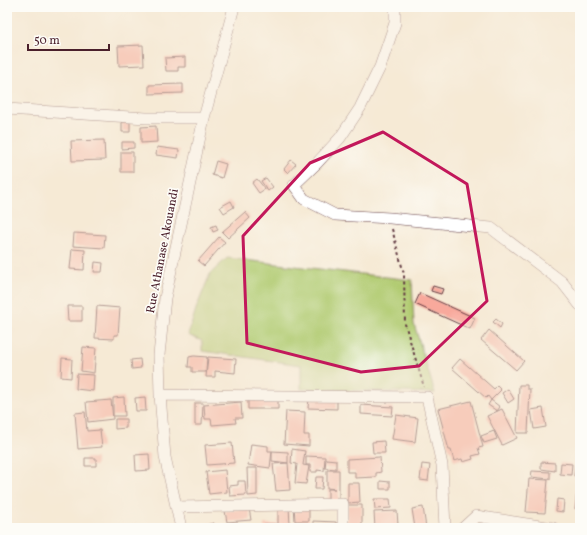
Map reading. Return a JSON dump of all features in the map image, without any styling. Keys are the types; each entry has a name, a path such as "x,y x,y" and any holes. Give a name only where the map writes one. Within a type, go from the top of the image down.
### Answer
{"street":[{"name":"Rue Athanase Akouandi","path":"181,528 165,457 160,395 159,355 165,298 204,118 234,7"},
{"path":"395,7 395,22 380,67 360,108 340,138 294,185 304,200 335,215 390,218 491,228 562,282 580,305"},
{"path":"7,109 146,118 204,118"},
{"path":"160,395 427,397 442,465 445,528"},
{"path":"176,507 343,504 343,528"},
{"path":"463,528 476,516 554,528"}],"path":[{"path":"390,218 404,274 405,324 427,397"}],"highlighted area":[{"path":"383,132 467,184 487,301 419,366 361,372 247,343 243,236 310,163"}],"green space":[{"path":"227,258 412,280 414,324 435,393 301,389 301,365 202,351 202,341 188,335 196,309 210,274"}],"building":[{"path":"143,45 144,65 119,66 118,46"},
{"path":"185,57 185,67 178,67 178,71 166,71 165,58"},
{"path":"183,84 183,93 149,94 149,85"},
{"path":"122,122 130,122 130,132 122,132"},
{"path":"156,126 157,142 141,143 141,127"},
{"path":"104,140 105,160 72,161 71,141"},
{"path":"122,142 134,142 134,148 122,149"},
{"path":"157,147 179,150 178,158 156,155"},
{"path":"121,152 133,152 133,172 121,172"},
{"path":"291,160 296,164 288,173 284,169"},
{"path":"216,161 226,164 222,178 212,175"},
{"path":"266,178 273,187 268,191 261,181"},
{"path":"257,179 265,189 259,193 252,183"},
{"path":"231,201 234,207 224,213 220,207"},
{"path":"245,212 250,218 228,238 222,232"},
{"path":"216,225 218,230 213,232 211,227"},
{"path":"74,233 105,235 104,248 73,246"},
{"path":"219,237 225,242 204,266 198,261"},
{"path":"72,249 85,250 84,270 70,269"},
{"path":"95,262 103,263 102,272 94,272"},
{"path":"433,286 443,289 441,294 431,291"},
{"path":"420,293 475,318 470,329 415,304"},
{"path":"67,306 82,306 82,321 68,321"},
{"path":"97,306 120,308 118,335 114,335 114,339 95,338"},
{"path":"496,319 502,324 500,328 493,322"},
{"path":"489,330 524,361 516,370 481,340"},
{"path":"83,347 96,348 94,373 81,371"},
{"path":"189,357 207,357 206,372 192,372 192,367 188,367"},
{"path":"208,357 236,359 235,373 215,371 215,377 206,377"},
{"path":"62,358 72,359 71,378 61,377"},
{"path":"140,359 141,368 132,369 131,360"},
{"path":"460,359 494,389 497,386 501,390 491,400 488,396 486,398 452,368"},
{"path":"77,374 94,375 93,391 76,389"},
{"path":"519,385 527,385 527,389 530,389 528,433 517,433"},
{"path":"508,389 514,399 508,403 502,393"},
{"path":"124,397 125,416 113,416 113,398"},
{"path":"145,397 146,411 136,411 135,398"},
{"path":"248,398 278,398 278,409 248,409"},
{"path":"309,398 337,399 337,409 308,408"},
{"path":"111,400 113,419 88,422 86,402"},
{"path":"491,400 500,407 497,411 488,405"},
{"path":"471,401 483,447 478,448 480,454 472,456 473,459 463,462 462,459 454,461 451,450 449,450 438,409"},
{"path":"241,402 242,418 235,418 236,423 212,425 211,419 205,419 204,405"},
{"path":"195,403 203,403 202,425 195,425"},
{"path":"361,405 393,407 392,416 361,414"},
{"path":"543,408 546,427 534,429 531,410"},
{"path":"502,409 517,438 502,445 487,416"},
{"path":"286,411 305,412 304,435 309,435 309,446 284,444"},
{"path":"85,412 87,431 100,430 102,447 78,449 75,413"},
{"path":"396,415 418,418 415,442 392,439"},
{"path":"115,419 126,419 126,428 115,429"},
{"path":"494,431 497,439 484,443 481,436"},
{"path":"384,441 385,453 373,453 372,442"},
{"path":"232,443 234,463 207,465 205,445"},
{"path":"251,444 268,446 268,451 272,451 270,468 248,465"},
{"path":"292,449 305,451 303,465 309,466 306,484 295,483 297,464 291,463"},
{"path":"272,451 288,452 288,463 272,461"},
{"path":"149,454 150,470 136,471 135,455"},
{"path":"306,456 325,457 324,471 317,470 317,472 310,472 310,465 306,465"},
{"path":"380,457 381,472 376,473 376,477 355,478 355,472 347,472 347,459"},
{"path":"85,458 96,458 96,466 85,466"},
{"path":"326,459 336,460 336,469 325,468"},
{"path":"576,459 580,459 580,477 574,476"},
{"path":"541,462 555,463 555,471 541,469"},
{"path":"288,463 290,490 276,491 273,464"},
{"path":"561,463 572,464 571,475 560,474"},
{"path":"422,464 430,465 428,481 420,480"},
{"path":"247,468 257,468 257,495 248,496"},
{"path":"225,470 227,492 209,494 206,472"},
{"path":"327,470 339,470 339,502 328,502 328,489 335,489 327,488"},
{"path":"532,471 550,472 550,479 531,477"},
{"path":"316,477 323,477 322,489 315,489"},
{"path":"529,479 548,480 545,513 526,512"},
{"path":"578,479 580,479 580,509 575,509"},
{"path":"238,481 245,481 246,495 230,496 229,486 238,485"},
{"path":"380,481 390,482 390,489 380,489"},
{"path":"348,483 359,483 360,502 348,503"},
{"path":"374,499 390,499 391,508 375,509"},
{"path":"557,499 564,500 563,512 556,511"},
{"path":"294,505 309,505 309,521 295,521"},
{"path":"347,505 362,505 362,526 347,526"},
{"path":"278,507 289,507 290,525 278,525"},
{"path":"423,507 426,528 415,528 412,509"},
{"path":"249,508 251,520 227,522 225,511"},
{"path":"397,511 398,525 394,525 394,528 375,528 374,512"},
{"path":"313,521 336,522 336,528 313,528"},
{"path":"214,523 215,528 201,528 201,526"},
{"path":"264,524 277,524 277,528 264,528"}]}
